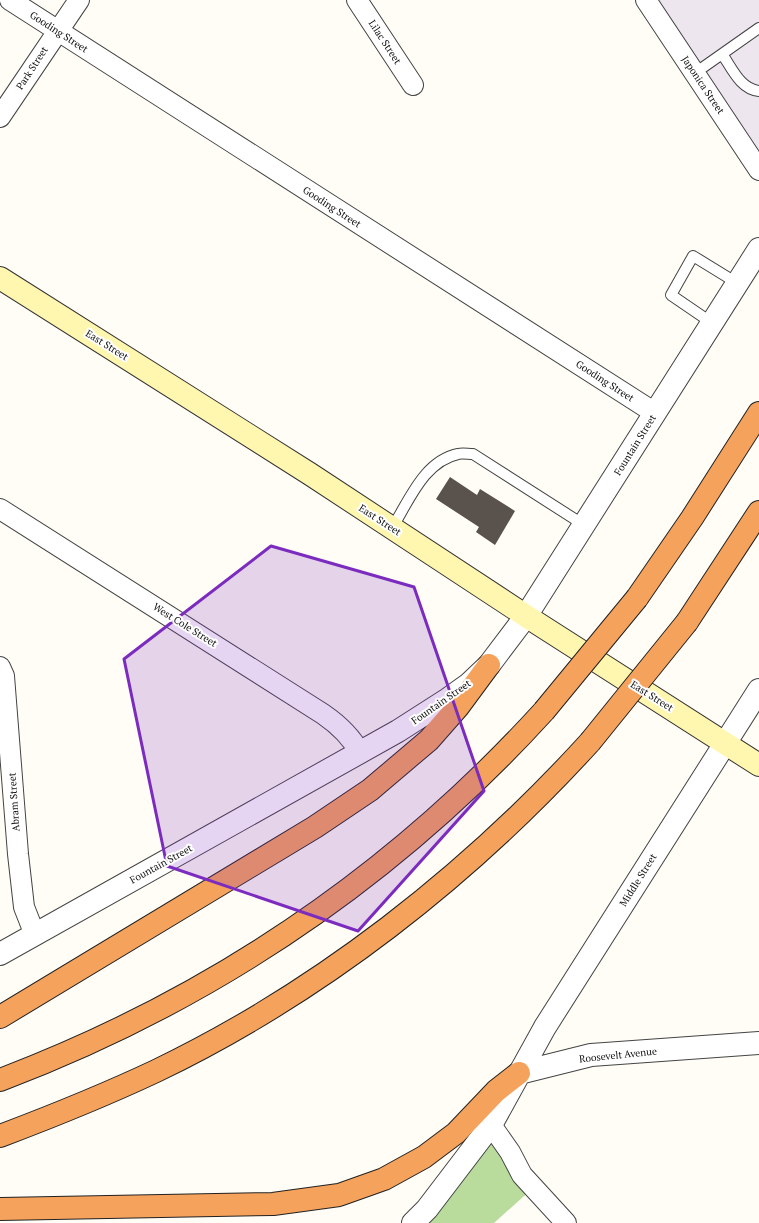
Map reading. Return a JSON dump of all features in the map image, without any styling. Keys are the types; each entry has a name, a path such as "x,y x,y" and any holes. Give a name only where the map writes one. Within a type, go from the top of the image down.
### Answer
{"highway":[{"path":"0,1080 83,1046 152,1013 220,976 304,923 378,868 437,819 492,766 544,711 637,598 692,518 759,413"},
{"path":"0,1136 89,1101 158,1070 227,1033 318,977 384,930 450,878 536,799 590,742 687,622 759,512"},
{"path":"0,1017 315,827 370,790 429,740 458,707 488,665"},
{"path":"0,1209 274,1204 338,1195 384,1179 424,1157 460,1129 496,1091 519,1073"}],"main road":[{"name":"East Street","path":"0,278 310,474 526,616 759,765"}],"street":[{"name":"Gooding Street","path":"10,0 655,413"},
{"name":"Park Street","path":"0,117 57,30 79,0"},
{"name":"Lilac Street","path":"357,0 413,85"},
{"name":"Japonica Street","path":"646,0 759,170"},
{"name":"Fountain Street","path":"0,954 360,753 448,699 488,665 526,616 759,249"},
{"name":"West Cole Street","path":"0,509 323,714 343,729 353,740 360,753"},
{"name":"Abram Street","path":"0,667 4,676 9,854 24,907 35,935"},
{"name":"Middle Street","path":"519,1073 549,1020 759,690"},
{"name":"Roosevelt Avenue","path":"519,1073 591,1056 759,1043"},
{"path":"413,1223 427,1209 491,1125 519,1073"},
{"path":"491,1125 510,1152 522,1175 566,1223"}],"lane":[{"path":"695,73 759,28"},
{"path":"722,54 742,83 751,90 759,91"},
{"path":"712,323 671,295 693,256 737,283"},
{"path":"392,528 425,475 439,462 458,453 473,454 584,525"}],"highlighted area":[{"path":"271,546 414,587 484,791 358,931 167,866 124,659"}],"shaded area":[{"path":"654,0 759,0 759,162"}],"green space":[{"path":"489,1121 534,1187 494,1223 406,1223"}],"building":[{"path":"450,477 477,495 480,489 515,511 495,545 476,532 479,527 436,499"}]}
